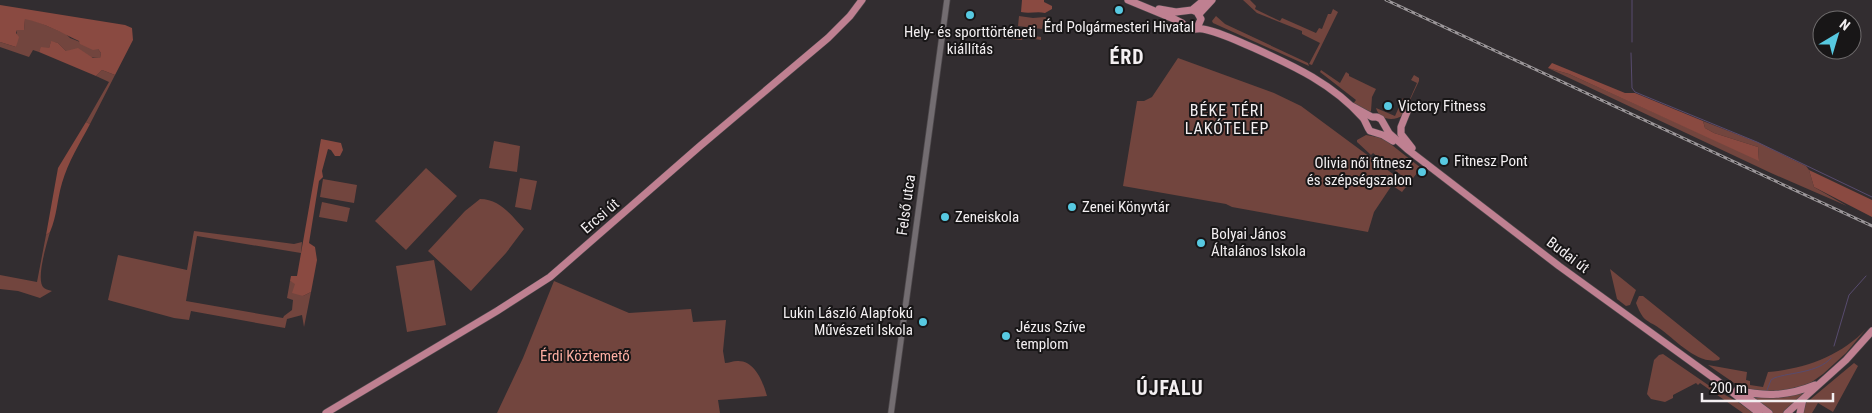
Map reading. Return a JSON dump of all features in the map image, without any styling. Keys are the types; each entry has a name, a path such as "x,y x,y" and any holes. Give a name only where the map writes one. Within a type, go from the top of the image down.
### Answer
{"main road":[{"name":"Ercsi út","path":"326,413 498,311 550,277 828,38 850,16 862,0"},
{"path":"1128,0 1182,23 1188,29 1197,28 1200,17 1212,0"},
{"path":"1182,23 1182,17 1204,0"},
{"path":"1144,6 1176,12 1189,11 1200,17"},
{"name":"Budai út","path":"1200,17 1230,38"},
{"name":"Budai út","path":"1197,28 1230,38 1311,75 1329,87 1350,105 1370,131 1378,133 1407,149 1428,164 1559,266 1759,413"},
{"name":"Budai út","path":"1350,105 1372,117 1381,119 1384,126 1407,149"},
{"path":"1407,112 1401,127 1401,134 1428,164"},
{"path":"1367,125 1372,117"},
{"path":"1378,133 1382,131 1384,126"},
{"path":"1787,413 1846,360 1872,331"},
{"name":"Budai út","path":"1715,379 1737,390 1769,413"},
{"path":"1737,390 1756,395 1776,396 1801,391 1822,382"},
{"path":"1794,413 1803,399"},
{"path":"1800,413 1803,399"}],"street":[{"name":"Felső utca","path":"891,413 947,0"}],"green space":[{"path":"1243,0 1250,0 1256,6 1255,9 1280,21 1282,18 1316,33 1319,28 1322,29 1328,14 1331,14 1333,9 1338,12 1312,65 1309,64 1320,43 1302,34 1302,31 1257,13"},
{"path":"1019,16 1045,17 1051,20 1047,20 1047,24 1043,23 1042,29 1018,26"},
{"path":"1216,16 1225,24 1308,63 1309,66 1213,23 1212,21"},
{"path":"25,18 98,49 101,53 100,58 66,51 58,43 51,42 49,48 39,52 33,50 29,57 0,47 0,42 16,47 17,30 24,30"},
{"path":"982,28 1041,37 1041,40 1023,37 1022,40 980,36"},
{"path":"1178,58 1274,93 1301,106 1393,174 1394,182 1374,212 1368,232 1123,186 1137,101 1144,101 1152,97"},
{"path":"1548,68 1569,74 1759,160 1758,147 1714,133 1705,128 1703,121 1757,142 1806,166 1814,187 1847,206 1771,173"},
{"path":"102,70 115,75 90,124 86,122 109,82 96,76"},
{"path":"1321,70 1340,83 1346,72 1349,76 1376,89 1372,97 1371,111 1369,113 1353,104 1356,100 1320,72"},
{"path":"1414,75 1419,78 1419,81 1403,115 1395,119 1387,119 1380,115 1376,108 1395,116 1403,98 1409,101 1417,83 1411,80"},
{"path":"1366,135 1383,138 1421,168 1402,192 1393,186 1401,175 1373,153 1371,155 1357,142 1357,140"},
{"path":"494,141 520,146 517,172 489,168"},
{"path":"426,168 457,196 406,250 375,221"},
{"path":"520,178 537,181 531,210 515,207"},
{"path":"323,179 357,185 354,203 320,197"},
{"path":"480,199 499,205 510,213 524,229 506,253 471,291 428,251 465,211"},
{"path":"322,202 350,208 347,222 319,217"},
{"path":"194,231 294,244 302,242 301,253 197,236 186,301 283,318 292,310 293,300 287,298 290,281 295,283 295,287 303,296 311,292 304,327 302,315 287,319 285,328 191,311 189,320 174,318 108,300 118,255 187,270"},
{"path":"50,232 42,262 41,278 44,288 52,291 40,298 18,291 0,289 0,275 37,282 46,235"},
{"path":"434,260 446,325 407,332 396,266"},
{"path":"1610,269 1636,290 1630,305 1626,306 1617,299"},
{"name":"Érdi Köztemető","path":"554,281 629,313 691,309 693,322 726,320 723,351 725,363 737,361 749,364 757,373 767,396 718,400 720,413 497,413 523,358"},
{"path":"1639,296 1643,296 1720,358 1719,360 1711,361 1695,355 1646,320 1636,303"},
{"path":"1866,329 1846,353 1823,374 1809,384 1779,392 1748,390 1737,385 1708,365 1747,372 1746,380 1750,381 1750,385 1763,387 1768,372 1795,368 1833,354 1845,347"},
{"path":"1663,354 1753,413 1743,413 1700,383 1698,385 1696,383 1673,395 1673,398 1665,402 1651,399 1647,394 1654,360"},
{"path":"1854,363 1858,366 1833,412 1818,403 1812,413 1803,413 1806,403"},
{"path":"1801,393 1802,395 1785,413 1772,413 1754,398 1771,398"}],"shaded area":[{"path":"1022,0 1044,0 1044,2 1052,6 1052,9 1045,13 1021,12"},
{"path":"0,5 125,25 132,28 133,40 115,75 102,70 96,76 39,52 41,47 49,48 51,41 58,43 66,51 78,48 93,58 100,58 101,53 98,49 93,50 53,28 39,23 25,19 24,30 17,30 16,33 19,37 16,47 0,42"},
{"path":"1552,63 1625,93 1635,93 1703,121 1705,128 1714,133 1758,147 1759,161 1569,74 1548,68"},
{"path":"86,122 90,124 74,153 65,175 60,189 56,214 50,232 46,235 58,168"},
{"path":"321,139 341,143 343,150 340,156 335,156 328,149 322,171 323,177 319,181 309,243 315,247 317,260 311,292 303,296 292,293 295,284 290,281 291,276 297,276"},
{"path":"1809,170 1872,200 1872,217 1814,187"}],"waterway":[{"path":"1632,0 1632,42"},
{"path":"1631,53 1632,88 1635,92 1757,142 1872,197"},
{"path":"1834,346 1849,295 1866,276"},
{"path":"1767,390 1771,380 1774,378 1819,367 1831,358"}],"railway":[{"path":"1386,0 1872,226"}],"place":[{"name":"Érd Polgármesteri Hivatal","path":"1119,10"},
{"name":"Hely- és sporttörténeti kiállítás","path":"970,15"},
{"name":"Victory Fitness","path":"1388,106"},
{"name":"Fitnesz Pont","path":"1444,161"},
{"name":"Olivia női fitnesz és szépségszalon","path":"1422,172"},
{"name":"Zenei Könyvtár","path":"1072,207"},
{"name":"Zeneiskola","path":"945,217"},
{"name":"Bolyai János Általános Iskola","path":"1201,243"},
{"name":"Lukin László Alapfokú Művészeti Iskola","path":"923,322"},
{"name":"Jézus Szíve templom","path":"1006,336"}],"district":[{"name":"ÉRD","path":"1127,57"},
{"name":"BÉKE TÉRI LAKÓTELEP","path":"1227,119"},
{"name":"ÚJFALU","path":"1170,388"}]}
